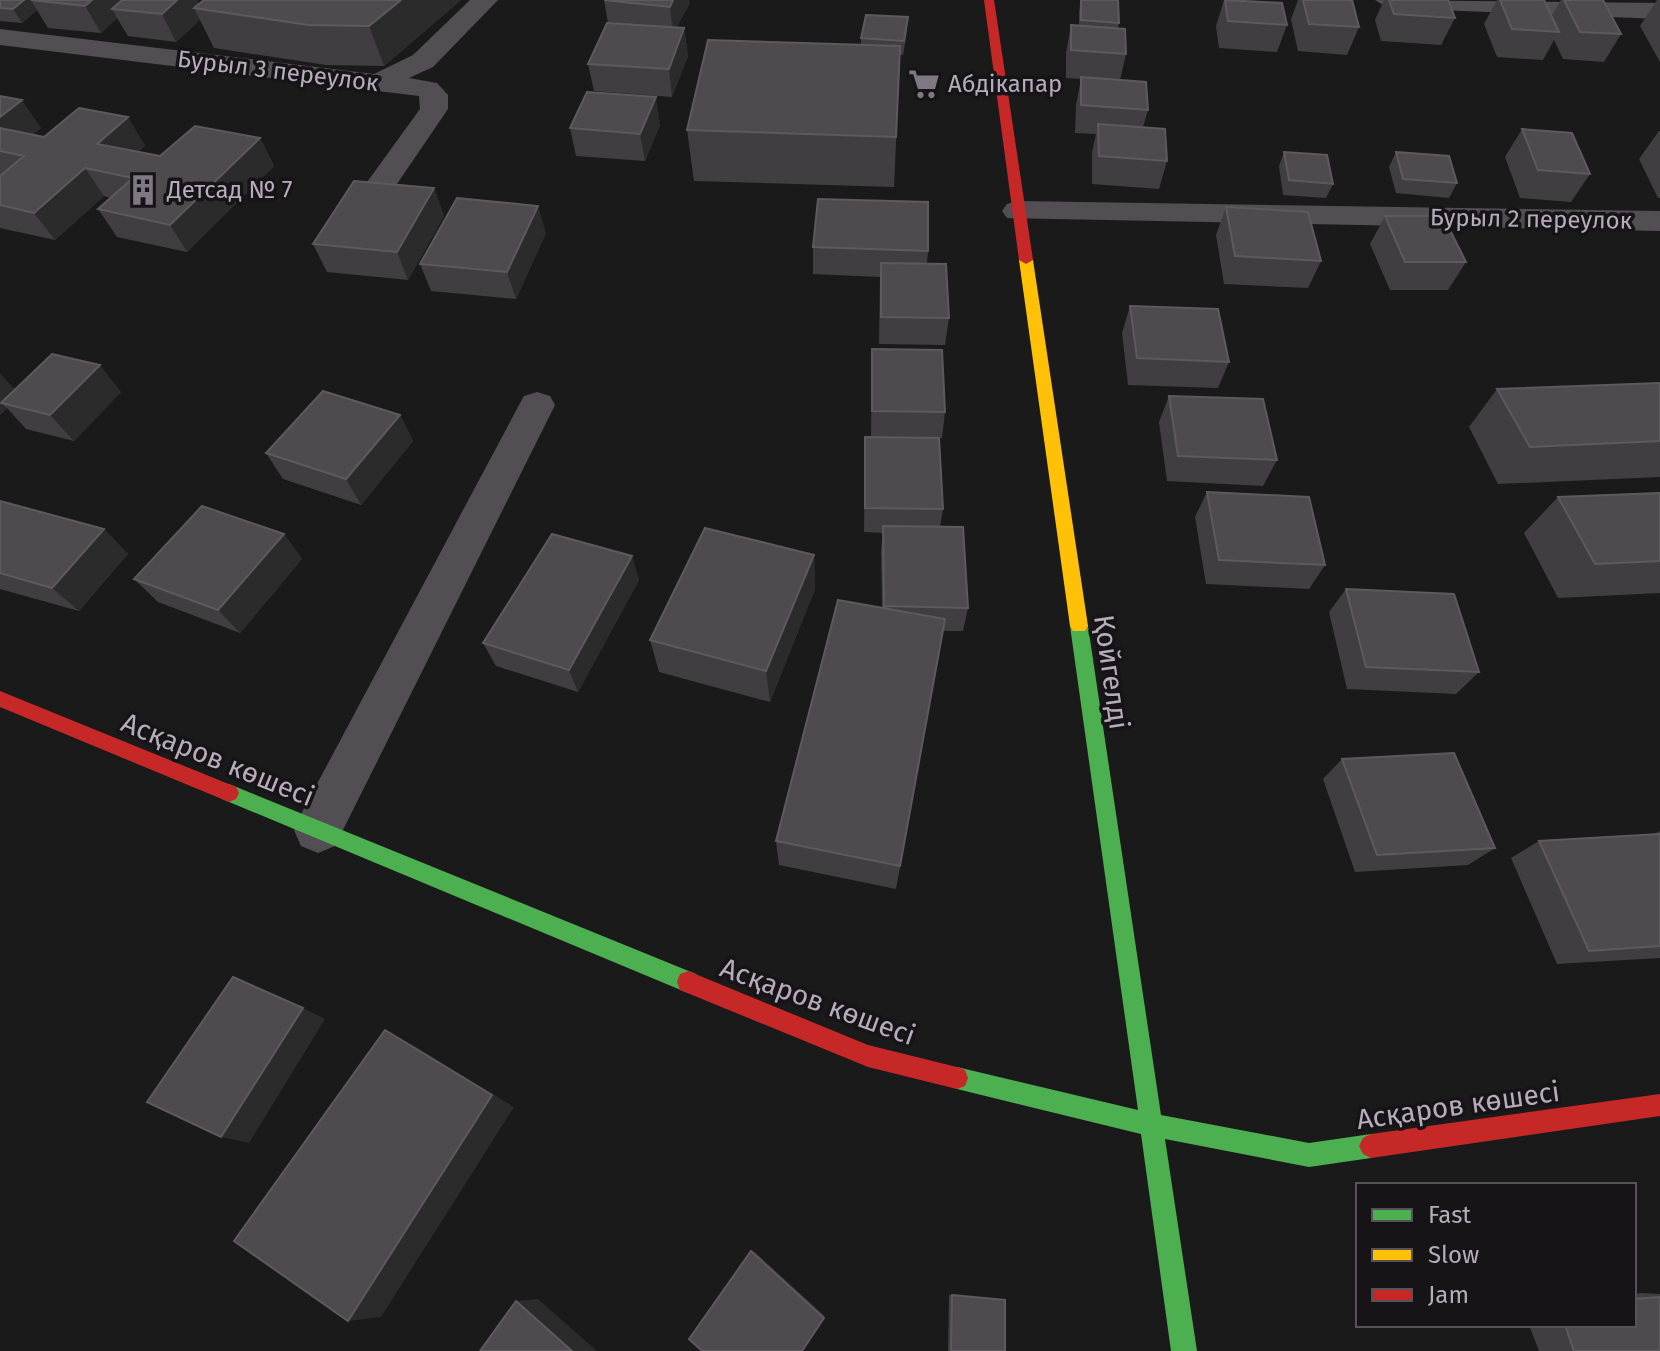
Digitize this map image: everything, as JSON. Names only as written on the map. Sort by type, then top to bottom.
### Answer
[{"type":"street","points":[[378,83],[423,61],[485,0]]},
{"type":"street","name":"Қойгелді","points":[[989,0],[1184,1351]]},
{"type":"street","points":[[1388,0],[1660,11]]},
{"type":"street","name":"Бурыл 3 переулок","points":[[0,37],[427,89],[434,95],[434,109],[373,196]]},
{"type":"street","name":"Бурыл 2 переулок","points":[[1018,211],[1660,221]]},
{"type":"street","points":[[318,830],[537,405]]},
{"type":"street","name":"Асқаров көшесі","points":[[0,699],[868,1056],[1149,1124],[1309,1155],[1660,1105]]},
{"type":"building","points":[[0,0],[24,0],[13,9],[0,8]]},
{"type":"building","points":[[31,0],[92,0],[85,6]]},
{"type":"building","points":[[122,0],[177,0],[162,14],[112,9]]},
{"type":"building","points":[[204,0],[401,0],[369,26],[309,25],[194,8]]},
{"type":"building","points":[[604,0],[673,0],[670,7]]},
{"type":"building","points":[[1081,0],[1118,0],[1119,23],[1081,20]]},
{"type":"building","points":[[1225,0],[1282,3],[1287,25],[1228,21]]},
{"type":"building","points":[[1303,0],[1352,0],[1359,27],[1309,24]]},
{"type":"building","points":[[1389,0],[1448,0],[1455,18],[1394,14]]},
{"type":"building","points":[[1500,0],[1544,0],[1559,32],[1512,29]]},
{"type":"building","points":[[1564,0],[1603,0],[1621,34],[1580,32]]},
{"type":"building","points":[[866,15],[908,17],[904,41],[861,38]]},
{"type":"building","points":[[607,23],[684,28],[669,69],[588,64]]},
{"type":"building","points":[[1071,25],[1125,29],[1126,54],[1071,50]]},
{"type":"building","points":[[708,40],[900,46],[896,137],[687,130]]},
{"type":"building","points":[[1081,77],[1146,82],[1148,110],[1081,105]]},
{"type":"building","points":[[587,92],[656,97],[640,134],[570,128]]},
{"type":"building","points":[[0,96],[22,100],[0,117]]},
{"type":"building","points":[[79,108],[128,117],[97,144],[160,156],[195,126],[260,138],[170,225],[98,209],[133,178],[85,168],[34,213],[0,205],[0,176],[24,156],[0,151],[0,128],[44,137]]},
{"type":"building","points":[[1098,124],[1165,129],[1167,161],[1099,156]]},
{"type":"building","points":[[1522,129],[1572,133],[1590,174],[1538,170]]},
{"type":"building","points":[[1284,152],[1327,155],[1333,184],[1289,180]]},
{"type":"building","points":[[1396,152],[1449,156],[1457,183],[1403,179]]},
{"type":"building","points":[[354,181],[434,188],[397,252],[313,244]]},
{"type":"building","points":[[457,198],[538,206],[507,272],[420,264]]},
{"type":"building","points":[[818,199],[928,202],[928,251],[813,247]]},
{"type":"building","points":[[1226,207],[1308,212],[1321,261],[1235,256]]},
{"type":"building","points":[[1385,216],[1443,216],[1466,262],[1405,262]]},
{"type":"building","points":[[881,263],[946,264],[949,318],[881,317]]},
{"type":"building","points":[[1130,306],[1218,309],[1229,362],[1137,358]]},
{"type":"building","points":[[872,349],[942,350],[945,412],[872,411]]},
{"type":"building","points":[[52,354],[100,365],[50,415],[1,403]]},
{"type":"building","points":[[1660,383],[1660,441],[1530,447],[1497,389]]},
{"type":"building","points":[[323,391],[400,415],[346,479],[266,453]]},
{"type":"building","points":[[1169,396],[1263,399],[1277,460],[1178,456]]},
{"type":"building","points":[[865,437],[939,438],[943,509],[865,508]]},
{"type":"building","points":[[1207,492],[1309,497],[1325,565],[1219,560]]},
{"type":"building","points":[[1660,493],[1660,561],[1595,564],[1558,497]]},
{"type":"building","points":[[0,501],[104,529],[52,588],[0,573]]},
{"type":"building","points":[[202,506],[284,534],[218,610],[134,579]]},
{"type":"building","points":[[883,526],[963,527],[968,608],[884,606]]},
{"type":"building","points":[[705,528],[814,555],[766,671],[650,640]]},
{"type":"building","points":[[552,534],[632,556],[569,670],[483,643]]},
{"type":"building","points":[[1346,589],[1454,594],[1479,672],[1366,667]]},
{"type":"building","points":[[838,600],[945,619],[900,866],[776,841]]},
{"type":"building","points":[[1454,753],[1495,848],[1377,855],[1342,759]]},
{"type":"building","points":[[1660,834],[1660,946],[1589,951],[1539,841]]},
{"type":"building","points":[[233,977],[303,1008],[221,1137],[147,1102]]},
{"type":"building","points":[[385,1030],[492,1095],[348,1321],[234,1241]]},
{"type":"building","points":[[751,1251],[824,1318],[802,1351],[702,1351],[689,1339]]},
{"type":"building","points":[[952,1295],[1005,1300],[1005,1351],[951,1351]]},
{"type":"building","points":[[1660,1297],[1660,1351],[1574,1351],[1566,1327],[1636,1327],[1636,1299]]},
{"type":"building","points":[[516,1301],[572,1351],[480,1351]]},
{"type":"traffic: fast","points":[[1079,626],[1184,1351]]},
{"type":"traffic: fast","points":[[229,793],[688,982]]},
{"type":"traffic: fast","points":[[957,1078],[1149,1124],[1309,1155],[1371,1146]]},
{"type":"traffic: slow","points":[[1026,260],[1079,626]]},
{"type":"traffic: jam","points":[[989,0],[1026,260]]},
{"type":"traffic: jam","points":[[0,699],[229,793]]},
{"type":"traffic: jam","points":[[688,982],[868,1056],[957,1078]]},
{"type":"traffic: jam","points":[[1371,1146],[1660,1105]]},
{"type":"place","name":"Абдiкапар","points":[[924,84]]},
{"type":"place","name":"Детсад № 7","points":[[143,190]]}]
